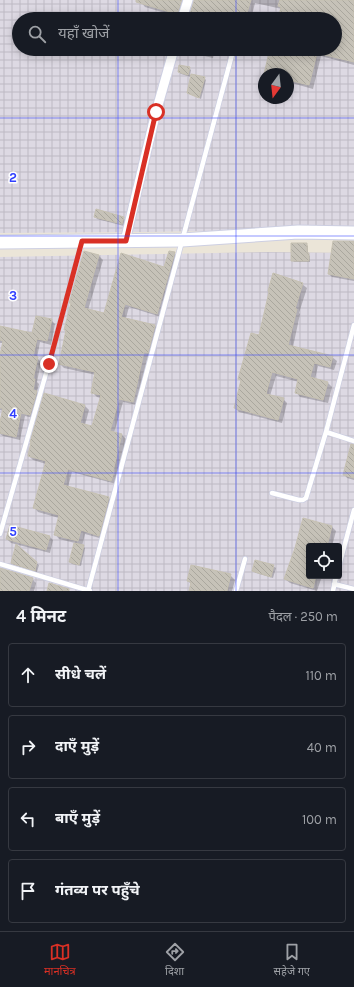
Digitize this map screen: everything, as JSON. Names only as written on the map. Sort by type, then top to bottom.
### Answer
[{"type":"street","points":[[184,12],[188,0]]},
{"type":"street","points":[[126,241],[156,112],[172,56]]},
{"type":"street","points":[[0,242],[182,240],[298,232],[354,233]]},
{"type":"lane","points":[[0,564],[89,591],[232,56]]},
{"type":"lane","points":[[0,534],[49,364],[82,241]]},
{"type":"lane","points":[[272,493],[299,500],[306,498],[326,432],[354,325]]},
{"type":"lane","points":[[326,432],[354,441]]},
{"type":"lane","points":[[342,555],[354,510]]},
{"type":"lane","points":[[236,591],[245,559]]},
{"type":"lane","points":[[332,591],[335,579]]},
{"type":"lane","points":[[334,584],[354,589]]},
{"type":"shaded area","points":[[0,0],[354,0],[354,228],[0,233]]},
{"type":"shaded area","points":[[267,252],[354,253],[354,591],[0,591],[0,257]]},
{"type":"building","points":[[136,0],[182,0],[178,12],[170,12],[136,2]]},
{"type":"building","points":[[194,0],[251,0],[247,12],[190,12]]},
{"type":"building","points":[[280,0],[354,0],[354,62],[329,56],[342,56],[342,12],[280,12],[281,7],[278,6]]},
{"type":"building","points":[[268,56],[316,56],[309,85],[294,81],[294,68],[265,68]]},
{"type":"building","points":[[179,65],[190,67],[188,75],[178,72]]},
{"type":"building","points":[[191,74],[205,77],[199,98],[187,93]]},
{"type":"building","points":[[96,209],[124,217],[122,224],[94,217]]},
{"type":"building","points":[[333,241],[354,241],[354,279],[328,274]]},
{"type":"building","points":[[291,243],[307,243],[309,261],[291,261]]},
{"type":"building","points":[[84,251],[99,255],[84,308],[104,313],[121,253],[164,267],[169,251],[175,252],[157,314],[125,304],[121,317],[155,325],[148,353],[144,352],[133,402],[119,399],[110,431],[122,434],[111,481],[68,469],[63,485],[109,497],[99,536],[81,530],[78,541],[54,535],[59,515],[33,508],[46,461],[28,456],[30,442],[44,393],[85,405],[80,423],[92,426],[101,395],[91,393],[95,372],[59,364],[66,330],[64,330],[71,303],[69,303]]},
{"type":"building","points":[[273,273],[303,283],[295,309],[297,309],[288,345],[333,356],[330,367],[314,363],[310,377],[328,382],[323,400],[295,393],[298,379],[272,372],[266,394],[284,398],[278,420],[234,408],[241,380],[238,379],[251,333],[259,335]]},
{"type":"building","points":[[36,316],[52,319],[47,341],[37,339],[33,356],[38,357],[33,379],[35,379],[33,390],[37,391],[30,415],[21,413],[16,437],[0,433],[0,422],[3,408],[0,408],[0,355],[3,341],[0,340],[0,326],[32,333]]},
{"type":"building","points":[[351,444],[354,445],[354,478],[343,475]]},
{"type":"building","points":[[303,518],[332,526],[328,543],[306,543],[306,579],[315,579],[313,588],[284,579],[295,548]]},
{"type":"building","points":[[10,525],[50,536],[46,550],[6,539]]},
{"type":"building","points":[[74,543],[84,545],[79,565],[69,562]]},
{"type":"building","points":[[16,544],[37,562],[35,571],[11,563]]},
{"type":"building","points":[[255,560],[274,565],[271,577],[252,571]]},
{"type":"building","points":[[191,565],[231,574],[227,591],[189,591],[191,582],[187,581]]},
{"type":"building","points":[[0,568],[33,578],[29,591],[0,591]]},
{"type":"building","points":[[49,583],[69,589],[69,591],[47,591]]},
{"type":"route","points":[[49,364],[82,241],[126,241],[156,112]]}]
